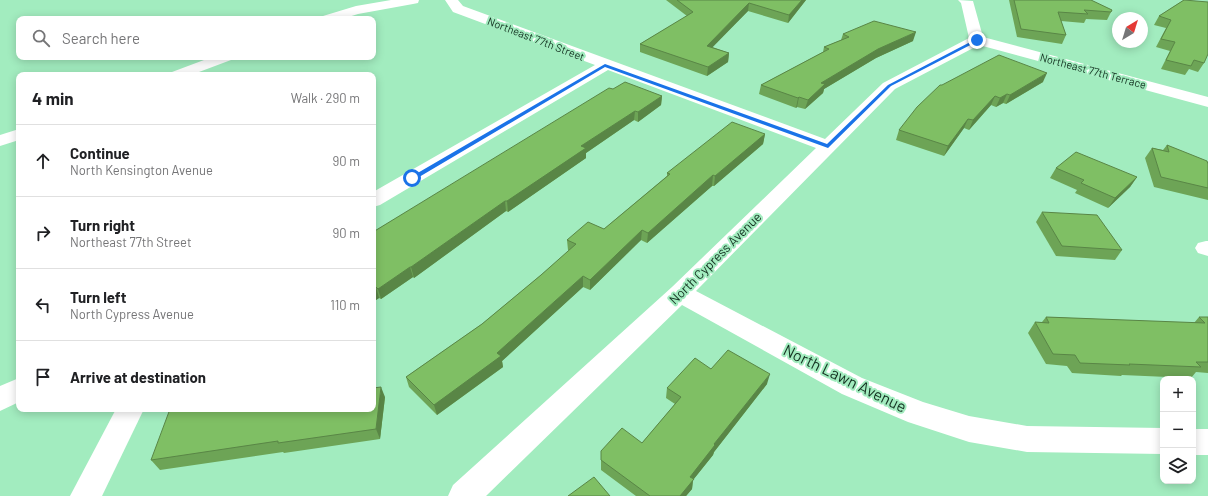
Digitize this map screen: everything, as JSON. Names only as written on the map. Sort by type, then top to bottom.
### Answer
[{"type":"street","points":[[337,16],[356,10],[412,0]]},
{"type":"street","name":"Northeast 77th Street","points":[[451,0],[458,9],[605,65],[828,146]]},
{"type":"street","points":[[964,0],[967,2],[977,40]]},
{"type":"street","name":"Northeast 77th Terrace","points":[[977,40],[1208,102]]},
{"type":"street","name":"North Cypress Avenue","points":[[464,496],[680,293],[889,86],[977,40]]},
{"type":"street","points":[[186,72],[218,60]]},
{"type":"street","points":[[376,199],[605,65]]},
{"type":"street","points":[[0,141],[16,135]]},
{"type":"street","name":"North Lawn Avenue","points":[[680,293],[852,386],[918,413],[969,429],[1027,439],[1160,441]]},
{"type":"street","points":[[0,399],[16,391]]},
{"type":"street","points":[[86,496],[128,412]]},
{"type":"street","points":[[1196,442],[1208,442]]},
{"type":"building","points":[[677,0],[802,0],[789,15],[749,3],[707,46],[729,53],[708,67],[640,44],[693,12]]},
{"type":"building","points":[[1014,0],[1091,0],[1112,10],[1111,12],[1084,10],[1088,14],[1058,12],[1066,35],[1021,29]]},
{"type":"building","points":[[1184,0],[1208,2],[1208,54],[1204,63],[1194,60],[1191,66],[1166,60],[1175,42],[1161,39],[1171,20],[1159,16]]},
{"type":"building","points":[[874,21],[916,32],[878,49],[821,83],[825,84],[808,100],[761,85],[829,49],[824,47],[849,37],[843,34]]},
{"type":"building","points":[[999,55],[1047,73],[1010,95],[1007,94],[1000,98],[995,96],[973,120],[968,119],[948,146],[899,130],[917,107],[940,85]]},
{"type":"building","points":[[625,82],[662,96],[638,112],[635,111],[581,146],[586,148],[505,201],[378,289],[376,287],[376,230],[609,88],[613,89]]},
{"type":"building","points":[[732,122],[765,134],[715,176],[713,175],[648,233],[642,230],[590,280],[583,276],[497,353],[501,356],[434,405],[406,377],[482,324],[541,275],[576,244],[567,240],[588,222],[604,229],[670,174],[667,173]]},
{"type":"building","points":[[1167,145],[1207,161],[1208,188],[1161,177],[1152,148],[1169,152]]},
{"type":"building","points":[[1076,152],[1137,177],[1115,198],[1081,183],[1084,180],[1056,168]]},
{"type":"building","points":[[1042,212],[1097,215],[1122,250],[1062,246]]},
{"type":"building","points":[[1046,317],[1205,323],[1199,317],[1208,317],[1208,362],[1196,362],[1201,367],[1080,363],[1075,355],[1053,354],[1035,322],[1049,323]]},
{"type":"building","points":[[728,350],[770,374],[714,444],[715,445],[690,477],[694,479],[680,496],[650,496],[601,460],[601,451],[622,428],[642,443],[681,397],[667,388],[695,358],[711,369]]},
{"type":"building","points":[[381,387],[376,429],[278,443],[278,441],[151,460],[169,412],[376,412],[376,388]]},
{"type":"building","points":[[594,477],[610,496],[568,496]]},
{"type":"route","points":[[412,178],[605,65],[828,146],[889,86],[977,40]]}]
